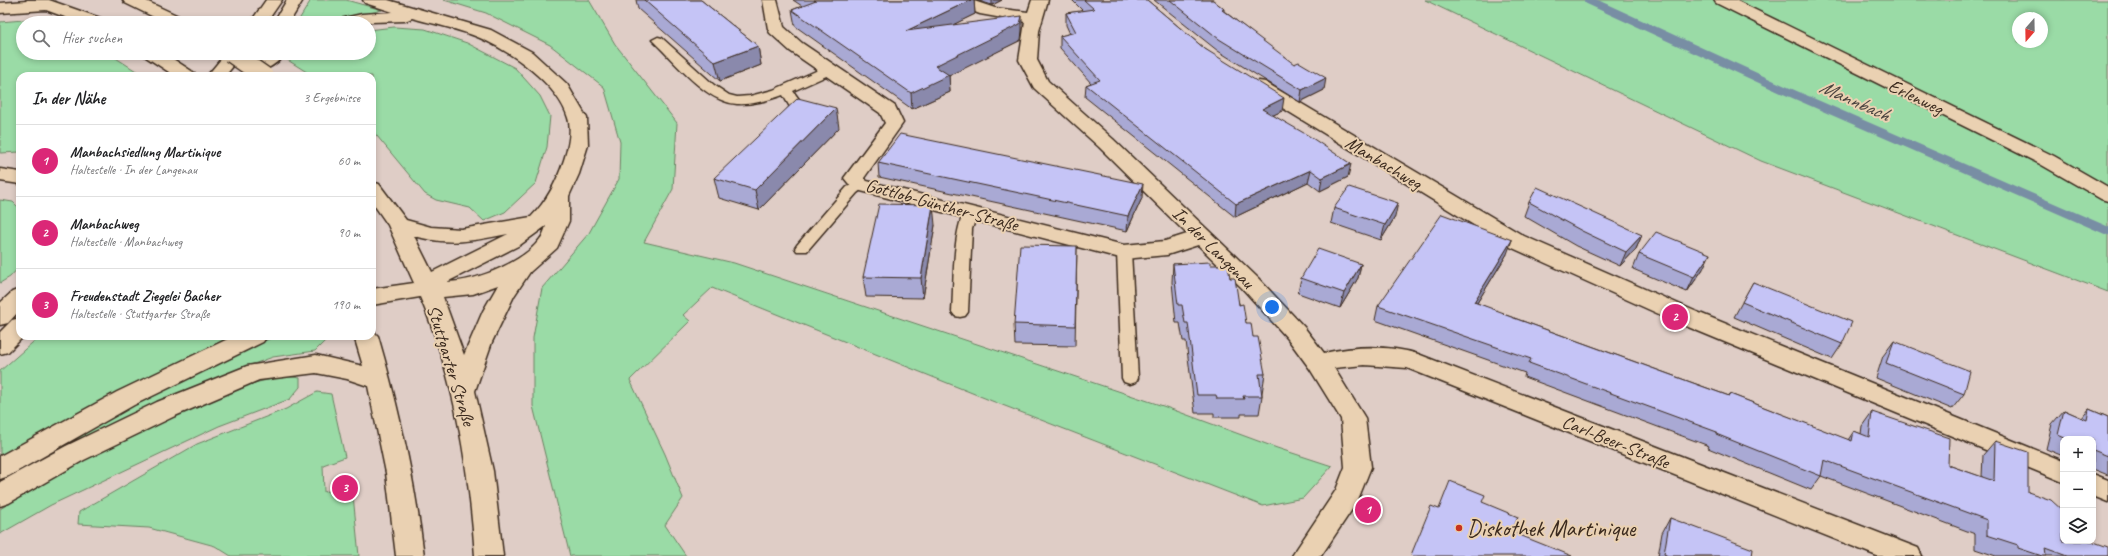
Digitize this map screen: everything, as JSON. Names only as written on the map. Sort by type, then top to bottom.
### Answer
[{"type":"street","points":[[131,0],[166,16]]},
{"type":"street","points":[[263,16],[274,0]]},
{"type":"street","points":[[285,16],[295,0]]},
{"type":"street","points":[[371,0],[486,34],[526,56],[561,88],[578,118],[578,145],[569,174],[559,196],[539,221],[513,240],[442,275],[427,288]]},
{"type":"street","points":[[957,0],[972,7],[1007,16],[1038,9]]},
{"type":"street","name":"Erlenweg","points":[[1722,0],[2047,160],[2108,195]]},
{"type":"street","name":"Gottlob-Günther-Straße","points":[[770,1],[776,29],[796,47],[888,110],[894,123],[854,178],[860,185],[1124,252],[1167,248],[1203,236]]},
{"type":"street","points":[[0,8],[42,3],[78,16]]},
{"type":"street","name":"In der Langenau","points":[[1038,9],[1031,31],[1028,60],[1040,84],[1106,143],[1203,236],[1296,333],[1318,363],[1353,418],[1358,467],[1348,494],[1306,556]]},
{"type":"street","points":[[376,18],[391,15],[428,16]]},
{"type":"street","points":[[163,60],[181,72]]},
{"type":"street","points":[[219,72],[229,60]]},
{"type":"street","points":[[238,60],[251,72]]},
{"type":"street","points":[[254,72],[258,60]]},
{"type":"street","points":[[255,72],[269,60]]},
{"type":"street","name":"Manbachweg","points":[[1244,76],[1516,241],[1689,318],[2060,471]]},
{"type":"street","points":[[0,170],[16,168]]},
{"type":"street","points":[[0,175],[16,177]]},
{"type":"street","name":"Stuttgarter Straße","points":[[376,194],[398,225],[427,288],[445,332],[463,391],[478,458],[489,556]]},
{"type":"street","points":[[463,391],[495,307],[506,288],[522,268],[549,243],[559,221],[559,196]]},
{"type":"street","points":[[398,225],[431,234],[461,236],[539,221]]},
{"type":"street","points":[[376,296],[427,288],[449,290],[473,287],[522,268]]},
{"type":"street","points":[[0,317],[16,301]]},
{"type":"street","points":[[0,346],[16,330]]},
{"type":"street","points":[[0,469],[50,438],[183,368],[246,340]]},
{"type":"street","points":[[367,340],[379,381],[406,512],[410,556]]},
{"type":"street","name":"Carl-Beer-Straße","points":[[1318,363],[1339,357],[1370,355],[1410,360],[1908,556]]},
{"type":"street","points":[[0,495],[75,453],[166,409],[255,372],[316,364],[350,371],[379,381]]},
{"type":"street","points":[[2096,486],[2108,491]]},
{"type":"lane","points":[[658,40],[716,93],[724,97],[745,101],[758,99],[829,70]]},
{"type":"lane","points":[[776,129],[796,107],[795,102],[784,88]]},
{"type":"lane","points":[[802,248],[852,190],[860,185]]},
{"type":"lane","points":[[960,312],[965,229],[971,212]]},
{"type":"lane","points":[[1124,252],[1130,378]]},
{"type":"green space","points":[[311,0],[346,0],[382,10],[355,16],[301,16]]},
{"type":"green space","points":[[444,0],[589,0],[615,44],[677,123],[673,189],[644,242],[734,263],[1163,406],[1277,448],[1332,466],[1303,498],[1263,506],[992,401],[712,288],[683,315],[690,321],[630,380],[665,454],[683,498],[665,525],[686,556],[570,556],[533,406],[533,338],[542,288],[589,233],[619,179],[620,142],[604,87],[550,45],[486,13]]},
{"type":"green space","points":[[1425,0],[2108,0],[2108,292],[1761,161]]},
{"type":"green space","points":[[16,21],[16,60],[119,60],[138,72],[16,72],[16,152],[0,153],[0,22]]},
{"type":"green space","points":[[394,27],[425,29],[467,43],[515,68],[540,96],[550,116],[547,147],[536,183],[505,212],[484,221],[470,208],[436,200],[425,194],[376,135],[376,72],[307,72],[288,60],[376,60],[376,29]]},
{"type":"green space","points":[[0,200],[13,202],[16,205],[16,270],[10,277],[0,283]]},
{"type":"green space","points":[[35,340],[226,340],[86,409],[0,459],[0,371]]},
{"type":"green space","points":[[267,340],[326,340],[315,351],[273,357],[234,371],[165,401],[0,486],[0,477],[62,439],[241,350]]},
{"type":"green space","points":[[284,376],[300,378],[300,387],[290,399],[219,426],[51,505],[0,534],[0,509],[65,468],[229,389]]},
{"type":"green space","points":[[317,392],[331,394],[345,457],[323,465],[324,492],[352,485],[359,556],[231,556],[215,546],[149,528],[78,524],[79,512],[197,444],[286,409]]},
{"type":"building","points":[[644,0],[701,0],[758,46],[715,62]]},
{"type":"building","points":[[814,0],[971,0],[906,31],[1022,16],[1020,24],[935,66],[949,75],[911,93],[792,10],[816,1]]},
{"type":"building","points":[[1084,0],[1147,0],[1205,49],[1284,98],[1262,109],[1309,136],[1351,164],[1322,178],[1311,170],[1236,204],[1086,85],[1100,80],[1060,36],[1076,32],[1066,13],[1094,9]]},
{"type":"building","points":[[1170,0],[1213,0],[1224,9],[1222,10],[1294,64],[1299,62],[1326,78],[1302,90],[1219,39]]},
{"type":"building","points":[[798,98],[836,108],[755,190],[714,178]]},
{"type":"building","points":[[900,134],[1143,184],[1128,216],[878,163]]},
{"type":"building","points":[[1349,187],[1398,203],[1385,225],[1334,208]]},
{"type":"building","points":[[1537,187],[1642,235],[1626,252],[1582,231],[1529,202]]},
{"type":"building","points":[[879,204],[933,205],[921,278],[863,277]]},
{"type":"building","points":[[1442,214],[1512,240],[1474,302],[1504,313],[1503,314],[1729,396],[1730,394],[1852,441],[1854,431],[1869,437],[1872,412],[1949,438],[1948,465],[1994,481],[1995,441],[2028,452],[2028,492],[2051,500],[2060,508],[2060,544],[2096,544],[2096,543],[2108,547],[2108,556],[2067,556],[2045,548],[2046,556],[2042,556],[2018,548],[2018,545],[1987,535],[1987,520],[1824,460],[1821,476],[1716,434],[1717,432],[1529,363],[1531,359],[1378,306]]},
{"type":"building","points":[[1656,232],[1710,254],[1694,277],[1639,254]]},
{"type":"building","points":[[1020,245],[1077,246],[1075,326],[1014,324]]},
{"type":"building","points":[[1318,249],[1361,264],[1344,293],[1301,278]]},
{"type":"building","points":[[1210,262],[1210,265],[1228,265],[1230,278],[1235,278],[1239,305],[1243,304],[1246,323],[1251,323],[1253,337],[1258,337],[1265,374],[1259,374],[1262,396],[1243,396],[1244,399],[1217,399],[1216,395],[1197,395],[1188,323],[1185,323],[1182,305],[1178,305],[1173,264]]},
{"type":"building","points":[[1753,282],[1852,322],[1842,344],[1742,302]]},
{"type":"building","points":[[1894,341],[1970,371],[1964,394],[1886,363]]},
{"type":"building","points":[[2089,409],[2108,417],[2108,456],[2096,451],[2096,436],[2058,435],[2064,410],[2087,420]]},
{"type":"building","points":[[1450,481],[1485,495],[1482,502],[1518,517],[1512,532],[1572,556],[1411,555],[1431,506],[1439,509]]},
{"type":"building","points":[[1670,518],[1753,549],[1752,556],[1668,556],[1664,554]]},
{"type":"waterway","name":"Mannbach","points":[[1588,0],[1782,89],[2108,231]]},
{"type":"place","name":"Manbachweg","points":[[1675,317]]},
{"type":"place","name":"Freudenstadt Ziegelei Bacher","points":[[345,488]]},
{"type":"place","name":"Manbachsiedlung Martinique","points":[[1368,510]]},
{"type":"place","name":"Diskothek Martinique","points":[[1459,528]]}]
